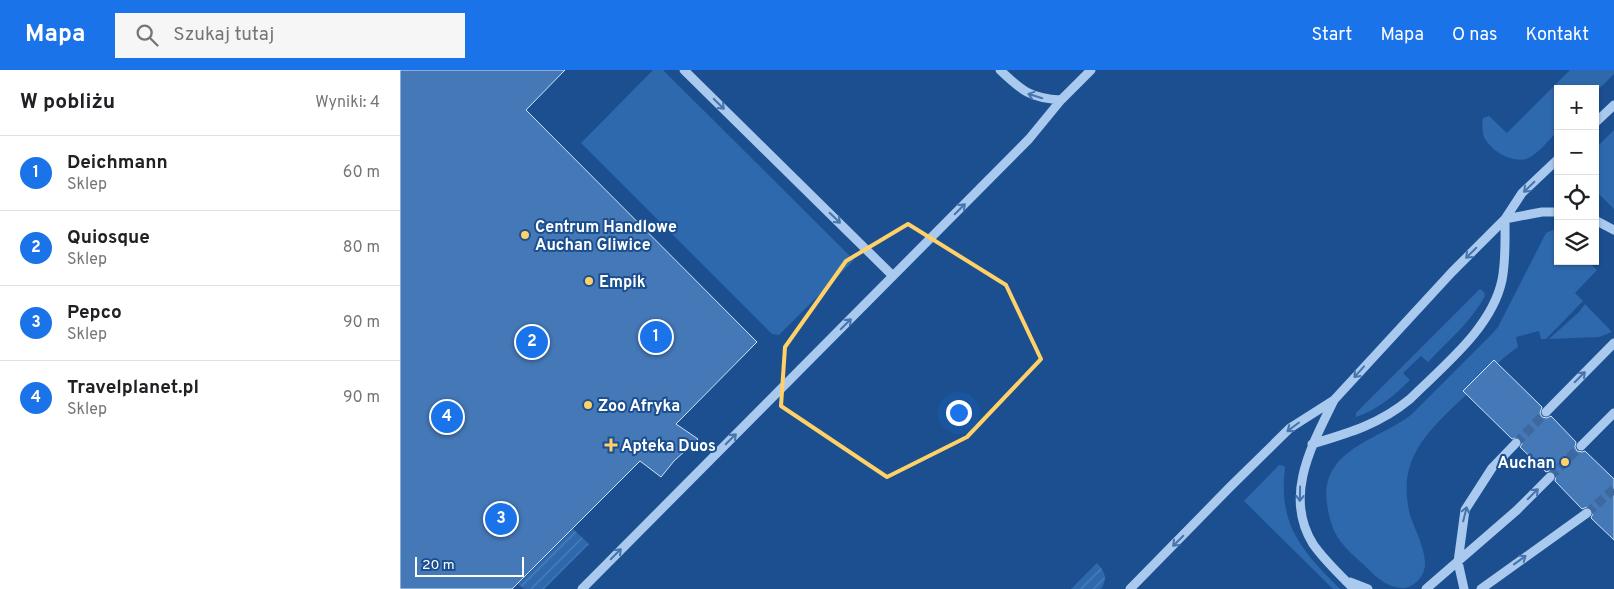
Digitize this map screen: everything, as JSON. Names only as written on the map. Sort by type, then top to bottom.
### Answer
[{"type":"lane","points":[[684,70],[893,276]]},
{"type":"lane","points":[[1000,70],[1027,94],[1044,99],[1061,100]]},
{"type":"lane","points":[[582,589],[1029,139],[1061,100],[1091,70]]},
{"type":"lane","points":[[1599,119],[1614,105]]},
{"type":"lane","points":[[1130,589],[1290,428],[1334,400],[1452,272],[1505,219],[1522,193],[1554,163]]},
{"type":"lane","points":[[1505,219],[1542,212],[1554,212]]},
{"type":"lane","points":[[1312,444],[1362,428],[1382,419],[1410,399],[1474,334],[1492,309],[1502,281],[1505,265],[1505,219]]},
{"type":"lane","points":[[1599,222],[1614,230]]},
{"type":"lane","points":[[1546,412],[1614,343]]},
{"type":"lane","points":[[1334,400],[1312,444],[1300,482],[1300,499],[1302,516],[1313,544],[1354,589]]},
{"type":"lane","points":[[1581,446],[1614,413]]},
{"type":"lane","points":[[1464,589],[1458,562],[1465,510],[1492,468],[1516,443]]},
{"type":"lane","points":[[1426,589],[1517,510],[1550,477]]},
{"type":"lane","points":[[1481,589],[1587,513]]},
{"type":"lane","points":[[1345,580],[1368,589]]},
{"type":"highlighted area","points":[[908,224],[1006,285],[1041,359],[967,437],[887,477],[781,406],[785,347],[846,261]]},
{"type":"shaded area","points":[[653,70],[663,70],[854,260],[779,335],[772,334],[581,143]]},
{"type":"shaded area","points":[[1570,70],[1614,70],[1614,74],[1599,89],[1599,85],[1555,85]]},
{"type":"shaded area","points":[[1554,86],[1554,135],[1539,150],[1530,157],[1520,160],[1496,151],[1483,135],[1483,118],[1489,116],[1507,133]]},
{"type":"shaded area","points":[[1614,130],[1614,209],[1599,194],[1599,145]]},
{"type":"shaded area","points":[[1554,229],[1554,265],[1592,265],[1597,270],[1575,293],[1583,301],[1546,339],[1541,339],[1539,331],[1516,337],[1518,347],[1499,362],[1445,415],[1422,442],[1409,469],[1407,493],[1409,511],[1423,551],[1425,566],[1420,578],[1409,587],[1399,588],[1387,584],[1351,553],[1335,533],[1327,504],[1327,485],[1332,470],[1342,458],[1355,448],[1412,414],[1492,334],[1498,327],[1546,233]]},
{"type":"shaded area","points":[[1480,289],[1484,292],[1485,296],[1466,323],[1451,339],[1428,362],[1421,356],[1403,373],[1410,380],[1392,396],[1378,406],[1356,417],[1356,413]]},
{"type":"shaded area","points":[[1585,304],[1612,332],[1599,337],[1549,339],[1579,312]]},
{"type":"shaded area","points":[[1279,465],[1285,468],[1285,506],[1296,536],[1314,562],[1340,589],[1333,589],[1244,501]]},
{"type":"shaded area","points":[[573,529],[589,544],[544,589],[524,589],[518,584]]},
{"type":"shaded area","points":[[1097,563],[1105,575],[1101,589],[1071,589]]},
{"type":"building","name":"Centrum Handlowe Auchan Gliwice","points":[[400,70],[565,70],[526,110],[757,342],[676,424],[698,439],[674,461],[661,477],[640,461],[512,589],[400,589]]},
{"type":"building","name":"Auchan","points":[[1494,360],[1542,407],[1540,413],[1542,417],[1547,418],[1551,416],[1576,442],[1575,447],[1577,451],[1585,451],[1614,479],[1614,540],[1591,518],[1592,509],[1587,507],[1582,509],[1555,481],[1556,476],[1554,472],[1546,472],[1520,447],[1522,444],[1521,439],[1517,437],[1512,439],[1463,391]]},
{"type":"tunnel","points":[[1516,443],[1546,412]]},
{"type":"tunnel","points":[[1550,477],[1581,446]]},
{"type":"tunnel","points":[[1587,513],[1614,489]]},
{"type":"place","name":"Centrum Handlowe Auchan Gliwice","points":[[525,235]]},
{"type":"place","name":"Empik","points":[[589,281]]},
{"type":"place","name":"Deichmann","points":[[656,337]]},
{"type":"place","name":"Quiosque","points":[[532,342]]},
{"type":"place","name":"Zoo Afryka","points":[[588,405]]},
{"type":"place","name":"Travelplanet.pl","points":[[447,417]]},
{"type":"place","name":"Apteka Duos","points":[[611,445]]},
{"type":"place","name":"Auchan","points":[[1565,462]]},
{"type":"place","name":"Pepco","points":[[501,519]]}]
